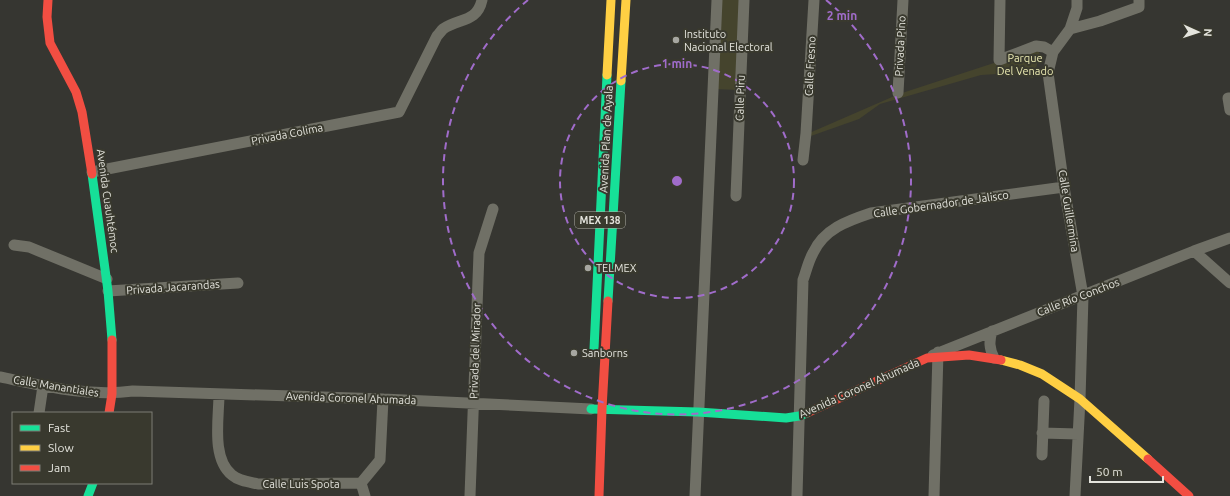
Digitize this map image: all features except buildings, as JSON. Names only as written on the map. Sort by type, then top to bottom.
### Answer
[{"type":"main road","name":"Avenida Cuauhtémoc","points":[[48,0],[47,17],[50,43],[76,92],[82,112],[92,172],[107,279],[112,343],[112,394],[109,412]]},
{"type":"main road","name":"Avenida Plan de Ayala","points":[[593,361],[611,0]]},
{"type":"main road","name":"Avenida Plan de Ayala","points":[[599,496],[602,409],[626,0]]},
{"type":"main road","name":"Avenida Coronel Ahumada","points":[[591,409],[698,412],[786,418],[800,416],[934,356],[969,355],[994,358],[1020,365],[1042,374],[1080,399],[1189,496]]},
{"type":"main road","points":[[88,496],[93,484]]},
{"type":"street","name":"Privada Colima","points":[[92,172],[399,112],[437,36],[444,29],[475,14],[481,6],[482,0]]},
{"type":"street","points":[[695,496],[717,0]]},
{"type":"street","name":"Calle Piru","points":[[736,196],[744,0]]},
{"type":"street","name":"Calle Fresno","points":[[803,160],[814,0]]},
{"type":"street","name":"Privada Pino","points":[[898,93],[903,0]]},
{"type":"street","points":[[1000,0],[999,60],[1036,46],[1044,47],[1053,52]]},
{"type":"street","name":"Calle Guillermina","points":[[1075,496],[1083,296],[1064,187],[1048,73],[1053,52],[1070,28],[1077,8],[1077,0]]},
{"type":"street","points":[[1070,28],[1100,21],[1139,3]]},
{"type":"street","points":[[1229,98],[1230,110]]},
{"type":"street","name":"Calle Gobernador de Jalisco","points":[[796,496],[800,416],[803,280],[813,253],[826,235],[845,222],[871,213],[1064,187]]},
{"type":"street","name":"Privada del Mirador","points":[[470,496],[478,253],[493,209]]},
{"type":"street","name":"Calle Río Conchos","points":[[934,356],[992,331],[1230,238]]},
{"type":"street","points":[[14,245],[29,247],[107,279]]},
{"type":"street","points":[[1194,251],[1230,283]]},
{"type":"street","name":"Privada Jacarandas","points":[[108,291],[238,283]]},
{"type":"street","points":[[992,331],[989,340],[990,350],[994,358]]},
{"type":"street","points":[[934,356],[934,496]]},
{"type":"street","name":"Calle Manantiales","points":[[0,377],[43,386],[112,394]]},
{"type":"street","points":[[39,412],[43,386]]},
{"type":"street","name":"Avenida Coronel Ahumada","points":[[112,394],[133,391],[383,399],[591,409]]},
{"type":"street","name":"Calle Luis Spota","points":[[219,394],[218,449],[223,463],[232,475],[243,481],[258,484],[361,483]]},
{"type":"street","points":[[364,496],[361,483],[380,460],[383,399]]},
{"type":"street","points":[[1042,455],[1044,401]]},
{"type":"street","points":[[1042,433],[1078,434]]},
{"type":"green space","points":[[717,0],[744,0],[740,90],[713,89]]},
{"type":"green space","name":"Parque Del Venado","points":[[1036,47],[1040,54],[1033,78],[1012,73],[981,75],[880,104],[859,119],[808,137],[807,134],[899,94],[1000,61]]},
{"type":"traffic: fast","points":[[594,349],[607,75]]},
{"type":"traffic: fast","points":[[608,301],[621,81]]},
{"type":"traffic: fast","points":[[92,174],[108,291],[112,340]]},
{"type":"traffic: fast","points":[[591,409],[698,412],[786,418],[807,413]]},
{"type":"traffic: fast","points":[[88,496],[93,484]]},
{"type":"traffic: slow","points":[[607,75],[611,0]]},
{"type":"traffic: slow","points":[[621,81],[626,0]]},
{"type":"traffic: slow","points":[[1001,360],[1020,365],[1042,374],[1080,399],[1148,459]]},
{"type":"traffic: jam","points":[[48,0],[47,17],[50,43],[76,92],[82,112],[92,174]]},
{"type":"traffic: jam","points":[[599,496],[608,301]]},
{"type":"traffic: jam","points":[[109,412],[112,394],[112,340]]},
{"type":"traffic: jam","points":[[807,413],[927,358],[969,355],[1001,360]]},
{"type":"traffic: jam","points":[[1148,459],[1189,496]]},
{"type":"place","name":"Instituto Nacional Electoral","points":[[676,40]]},
{"type":"place","name":"TELMEX","points":[[588,268]]},
{"type":"place","name":"Sanborns","points":[[574,353]]}]
